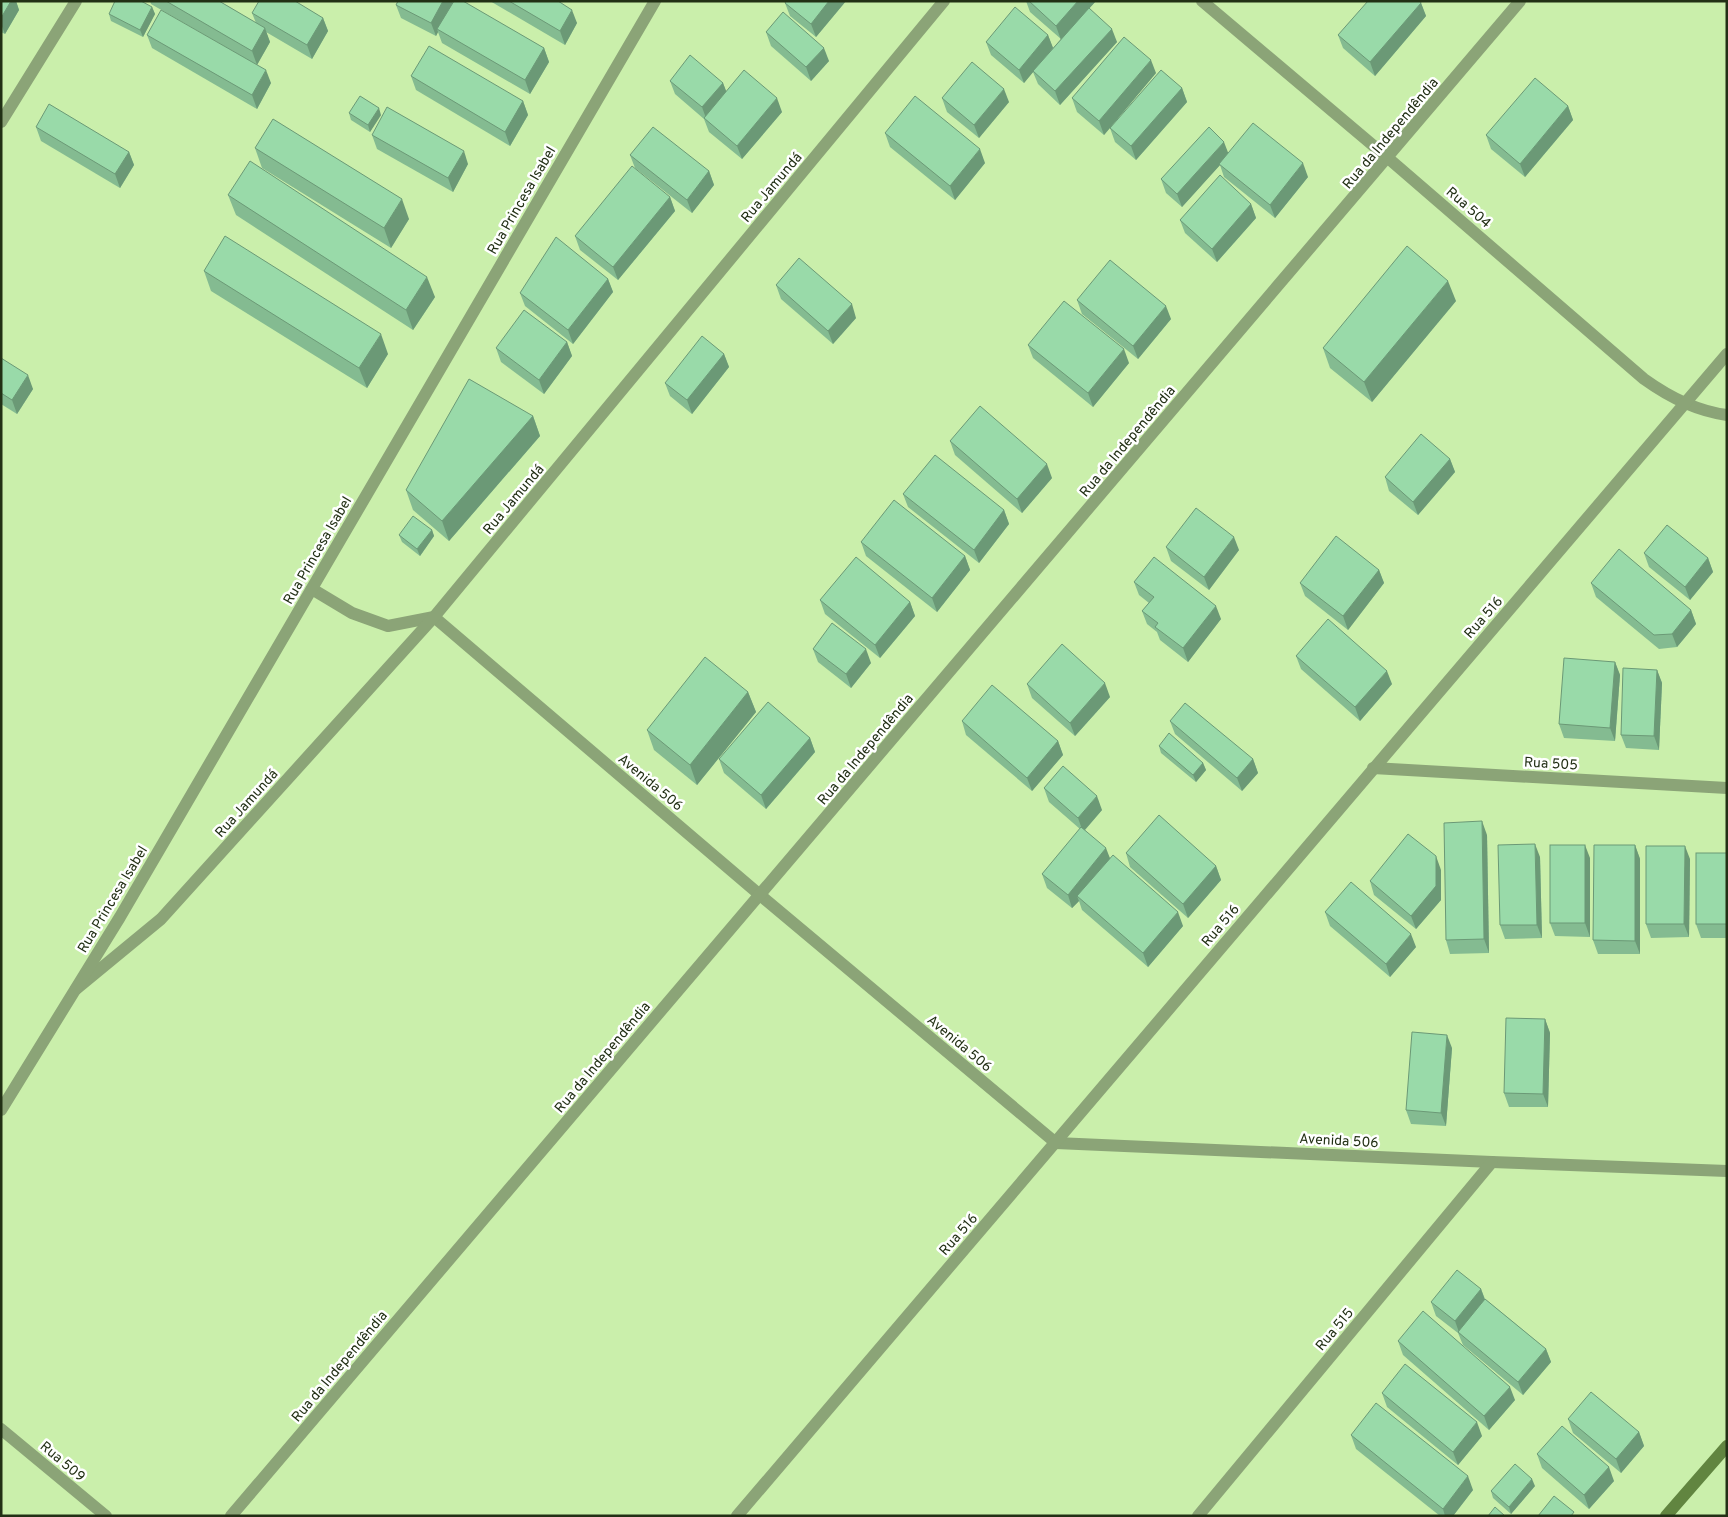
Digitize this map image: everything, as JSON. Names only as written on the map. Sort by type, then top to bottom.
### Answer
[{"type":"street","points":[[1,122],[76,1]]},
{"type":"street","name":"Rua Princesa Isabel","points":[[1,1110],[120,917],[655,1]]},
{"type":"street","name":"Rua Jamundá","points":[[76,989],[161,919],[434,617],[944,1]]},
{"type":"street","name":"Rua 504","points":[[1202,1],[1388,158],[1644,379],[1685,404],[1715,414],[1727,415]]},
{"type":"street","name":"Rua da Independêndia","points":[[230,1516],[1520,1]]},
{"type":"street","name":"Rua 516","points":[[737,1516],[1727,354]]},
{"type":"street","points":[[312,589],[352,613],[388,626],[434,617]]},
{"type":"street","name":"Avenida 506","points":[[434,617],[760,895],[1056,1143],[1727,1171]]},
{"type":"street","name":"Rua 505","points":[[1373,768],[1727,788]]},
{"type":"street","name":"Rua 515","points":[[1198,1516],[1492,1162]]},
{"type":"street","name":"Rua 509","points":[[1,1429],[106,1516]]},
{"type":"street","points":[[1666,1516],[1727,1446]]},
{"type":"building","points":[[1,1],[11,1],[1,18]]},
{"type":"building","points":[[115,1],[141,1],[152,7],[140,30],[109,14]]},
{"type":"building","points":[[166,1],[219,1],[265,28],[252,51]]},
{"type":"building","points":[[259,1],[295,1],[323,18],[307,45],[252,13]]},
{"type":"building","points":[[398,1],[443,1],[431,23],[396,5]]},
{"type":"building","points":[[454,1],[463,1],[544,48],[525,80],[437,29]]},
{"type":"building","points":[[509,1],[558,1],[572,10],[560,31]]},
{"type":"building","points":[[786,1],[829,1],[811,24],[785,3]]},
{"type":"building","points":[[1029,1],[1078,1],[1056,26]]},
{"type":"building","points":[[1368,1],[1420,1],[1421,3],[1370,62],[1338,35]]},
{"type":"building","points":[[1015,7],[1048,35],[1019,70],[986,42]]},
{"type":"building","points":[[1089,8],[1112,29],[1055,91],[1033,71]]},
{"type":"building","points":[[161,10],[266,70],[252,95],[147,35]]},
{"type":"building","points":[[783,12],[824,48],[806,67],[766,32]]},
{"type":"building","points":[[1124,37],[1151,60],[1099,121],[1072,98]]},
{"type":"building","points":[[429,46],[523,101],[505,132],[411,76]]},
{"type":"building","points":[[690,55],[723,83],[702,107],[670,81]]},
{"type":"building","points":[[972,62],[1004,89],[974,125],[942,98]]},
{"type":"building","points":[[744,70],[777,98],[737,146],[704,118]]},
{"type":"building","points":[[1161,70],[1182,88],[1131,146],[1110,128]]},
{"type":"building","points":[[1535,78],[1568,106],[1520,164],[1486,135]]},
{"type":"building","points":[[360,96],[379,108],[368,125],[349,113]]},
{"type":"building","points":[[915,96],[980,149],[950,186],[885,133]]},
{"type":"building","points":[[49,104],[129,152],[115,174],[36,127]]},
{"type":"building","points":[[387,107],[464,151],[448,178],[372,135]]},
{"type":"building","points":[[273,119],[402,199],[384,228],[255,148]]},
{"type":"building","points":[[1253,123],[1303,163],[1270,205],[1219,164]]},
{"type":"building","points":[[653,127],[709,171],[687,200],[630,155]]},
{"type":"building","points":[[1209,127],[1224,142],[1177,194],[1161,179]]},
{"type":"building","points":[[250,161],[427,277],[406,310],[228,195]]},
{"type":"building","points":[[632,166],[670,197],[613,267],[575,236]]},
{"type":"building","points":[[1220,175],[1251,204],[1212,249],[1180,220]]},
{"type":"building","points":[[225,236],[381,334],[359,368],[204,271]]},
{"type":"building","points":[[556,237],[608,279],[568,330],[520,293]]},
{"type":"building","points":[[1407,246],[1448,281],[1364,382],[1323,348]]},
{"type":"building","points":[[799,258],[852,304],[828,331],[776,285]]},
{"type":"building","points":[[1110,260],[1166,306],[1133,346],[1077,300]]},
{"type":"building","points":[[1064,301],[1124,349],[1088,393],[1028,345]]},
{"type":"building","points":[[524,310],[567,342],[539,380],[496,348]]},
{"type":"building","points":[[702,336],[724,354],[687,400],[665,383]]},
{"type":"building","points":[[1,358],[28,375],[12,400],[1,393]]},
{"type":"building","points":[[469,379],[533,416],[442,521],[406,490]]},
{"type":"building","points":[[980,406],[1047,464],[1017,499],[950,441]]},
{"type":"building","points":[[1421,434],[1450,459],[1413,502],[1385,477]]},
{"type":"building","points":[[935,455],[1004,510],[974,550],[903,494]]},
{"type":"building","points":[[894,500],[965,556],[932,598],[861,542]]},
{"type":"building","points":[[1196,508],[1234,537],[1204,577],[1166,547]]},
{"type":"building","points":[[413,516],[432,530],[417,549],[399,535]]},
{"type":"building","points":[[1667,525],[1708,558],[1685,587],[1644,553]]},
{"type":"building","points":[[1336,536],[1379,570],[1343,616],[1300,583]]},
{"type":"building","points":[[1619,549],[1691,610],[1672,634],[1654,635],[1591,583]]},
{"type":"building","points":[[856,557],[910,602],[875,645],[820,600]]},
{"type":"building","points":[[1154,557],[1216,606],[1183,648],[1155,627],[1158,623],[1142,611],[1154,597],[1134,582]]},
{"type":"building","points":[[1328,619],[1387,671],[1355,707],[1296,656]]},
{"type":"building","points":[[832,623],[866,649],[846,674],[813,649]]},
{"type":"building","points":[[1062,644],[1105,683],[1070,723],[1027,684]]},
{"type":"building","points":[[705,657],[748,692],[690,765],[647,730]]},
{"type":"building","points":[[1564,658],[1615,662],[1610,728],[1559,724]]},
{"type":"building","points":[[1623,668],[1657,670],[1654,736],[1621,735]]},
{"type":"building","points":[[992,685],[1058,741],[1027,778],[962,721]]},
{"type":"building","points":[[768,702],[810,738],[761,795],[719,759]]},
{"type":"building","points":[[1185,703],[1253,759],[1237,778],[1170,721]]},
{"type":"building","points":[[1169,733],[1203,763],[1193,775],[1159,746]]},
{"type":"building","points":[[1063,766],[1097,796],[1078,818],[1044,788]]},
{"type":"building","points":[[1159,815],[1216,866],[1183,904],[1126,853]]},
{"type":"building","points":[[1482,821],[1484,939],[1446,940],[1444,823]]},
{"type":"building","points":[[1081,827],[1106,848],[1068,895],[1042,874]]},
{"type":"building","points":[[1408,834],[1436,856],[1436,886],[1411,916],[1370,881]]},
{"type":"building","points":[[1535,844],[1537,925],[1500,925],[1498,845]]},
{"type":"building","points":[[1550,845],[1585,845],[1585,923],[1550,923]]},
{"type":"building","points":[[1594,845],[1635,845],[1635,941],[1593,940]]},
{"type":"building","points":[[1646,846],[1685,846],[1684,924],[1646,924]]},
{"type":"building","points":[[1696,853],[1727,853],[1727,924],[1696,924]]},
{"type":"building","points":[[1113,855],[1178,912],[1143,953],[1077,896]]},
{"type":"building","points":[[1351,882],[1411,934],[1386,964],[1325,912]]},
{"type":"building","points":[[1506,1018],[1545,1019],[1543,1094],[1504,1093]]},
{"type":"building","points":[[1412,1032],[1447,1035],[1441,1113],[1406,1110]]},
{"type":"building","points":[[1457,1270],[1481,1289],[1455,1321],[1431,1302]]},
{"type":"building","points":[[1485,1299],[1546,1349],[1518,1382],[1458,1332]]},
{"type":"building","points":[[1423,1311],[1510,1387],[1484,1416],[1398,1341]]},
{"type":"building","points":[[1405,1364],[1477,1422],[1453,1452],[1382,1393]]},
{"type":"building","points":[[1591,1392],[1639,1432],[1616,1459],[1568,1419]]},
{"type":"building","points":[[1376,1403],[1468,1476],[1443,1509],[1351,1435]]},
{"type":"building","points":[[1562,1426],[1609,1467],[1584,1495],[1537,1454]]},
{"type":"building","points":[[1515,1464],[1532,1479],[1509,1507],[1491,1491]]},
{"type":"building","points":[[1554,1496],[1574,1512],[1571,1516],[1538,1516]]},
{"type":"building","points":[[1495,1507],[1505,1516],[1488,1516]]}]
